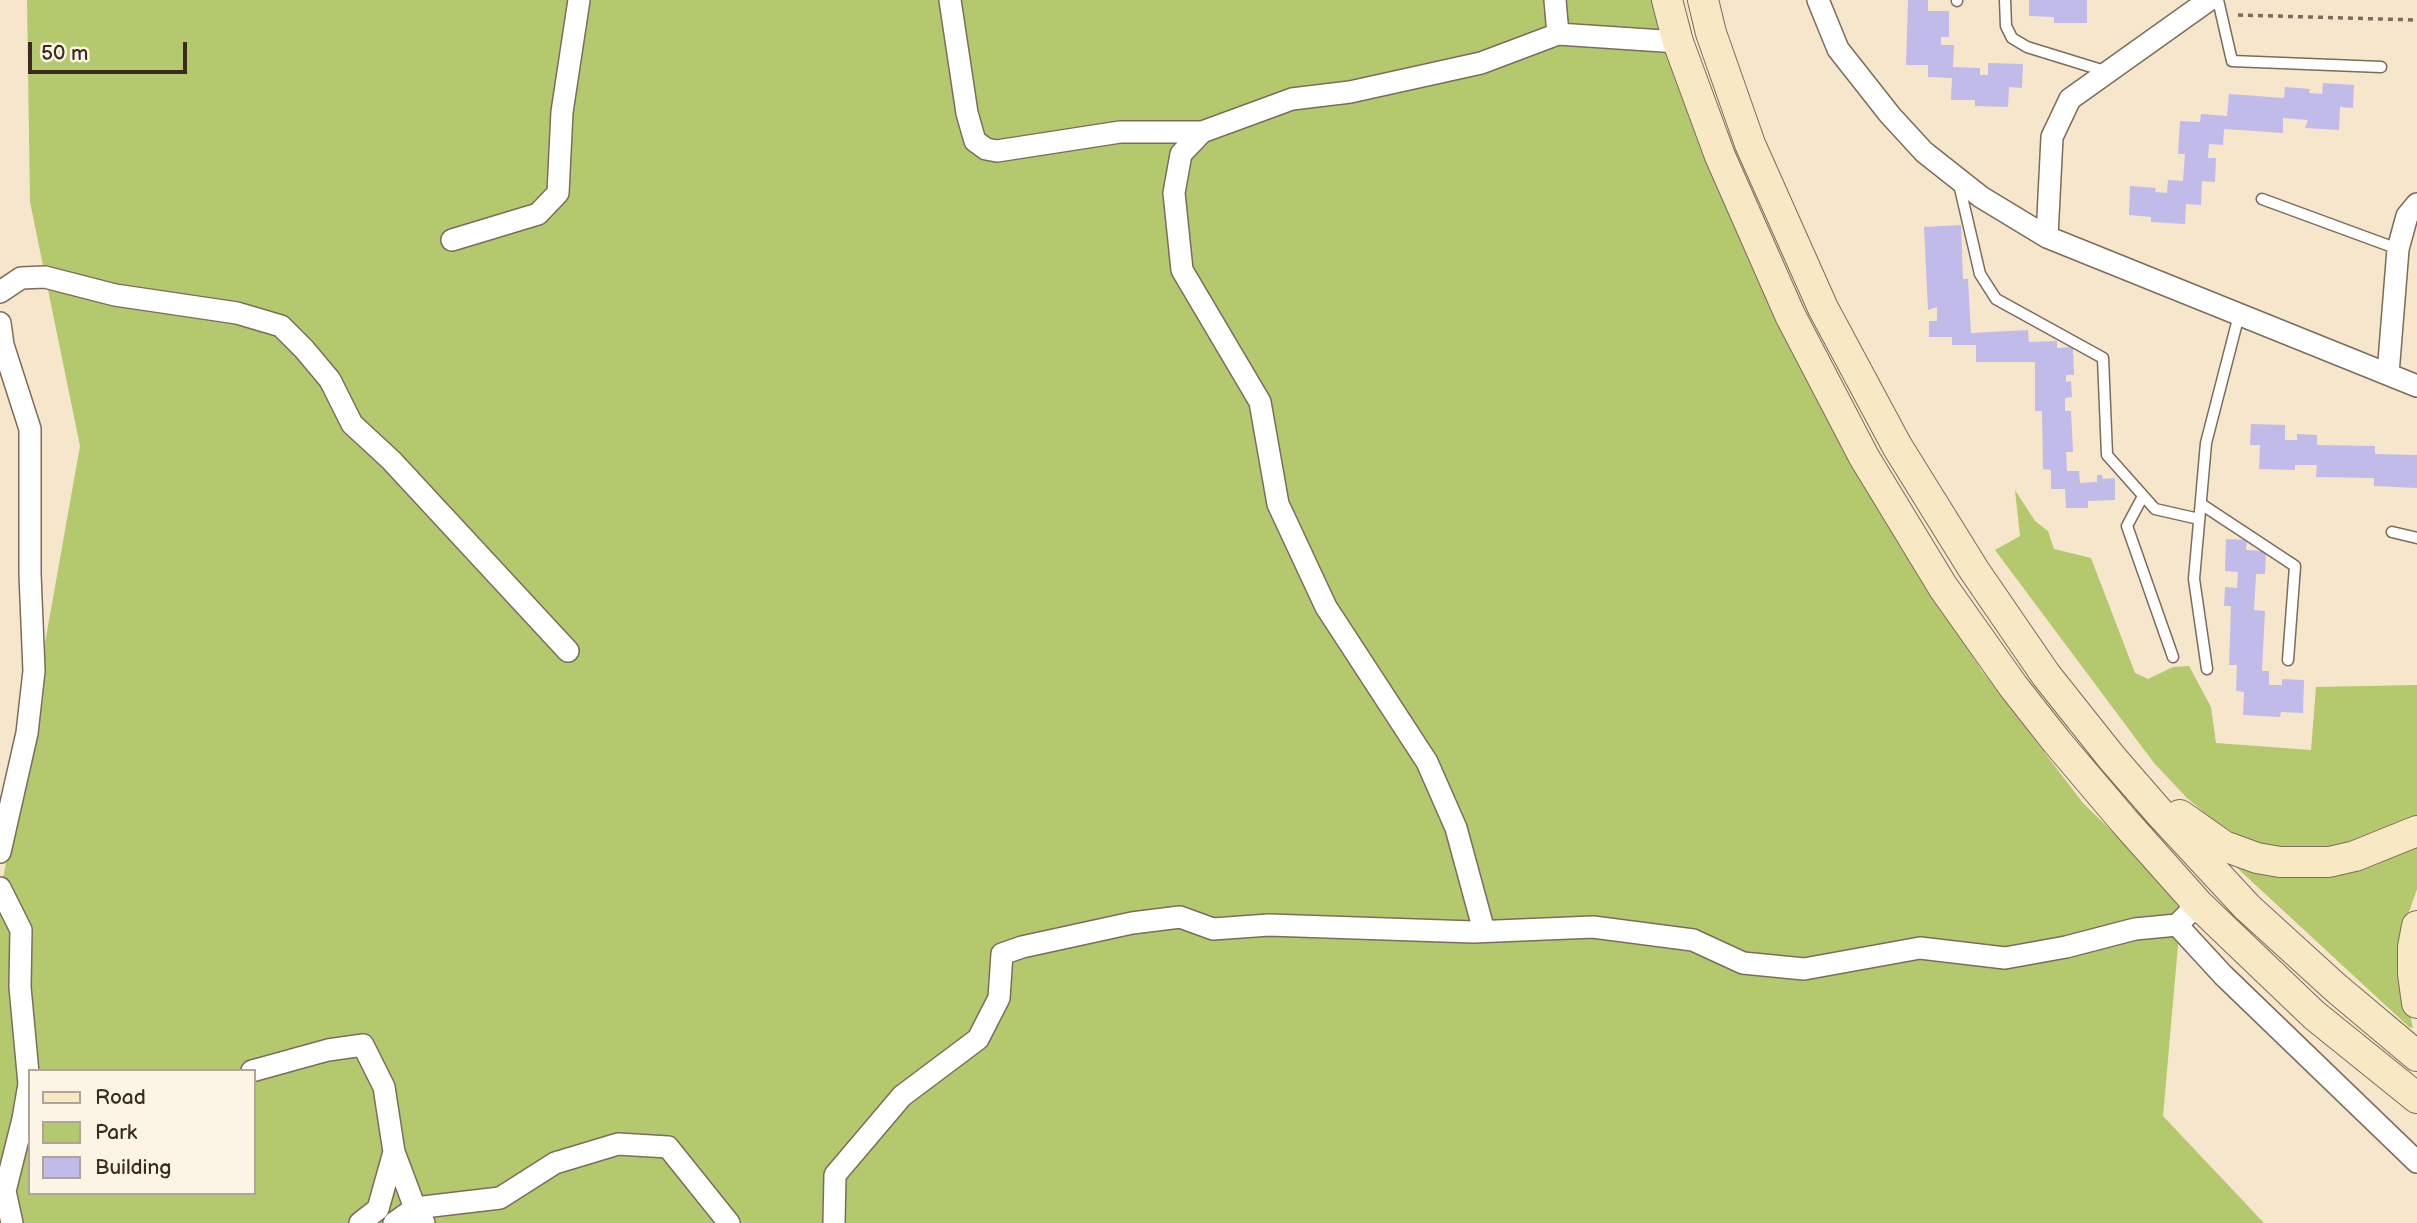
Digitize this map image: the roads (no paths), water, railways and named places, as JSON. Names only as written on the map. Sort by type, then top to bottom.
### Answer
[{"type":"main road","points":[[1667,0],[1678,42],[1720,156],[1790,315],[1864,457],[1943,587],[2013,686],[2057,742],[2198,904],[2314,1015],[2417,1098]]},
{"type":"main road","points":[[1703,0],[1711,33],[1750,144],[1823,308],[1891,435],[1974,570],[2046,675],[2112,758],[2248,906],[2336,988],[2417,1056]]},
{"type":"main road","points":[[2112,758],[2193,826],[2224,846],[2257,858],[2280,862],[2329,862],[2355,856],[2417,831]]},
{"type":"main road","points":[[2417,926],[2413,947],[2413,974],[2417,1003]]},
{"type":"street","points":[[452,240],[538,214],[558,193],[562,112],[579,0]]},
{"type":"street","points":[[950,0],[967,113],[975,141],[986,149],[997,151],[1120,132],[1202,132],[1292,99],[1350,92],[1480,63],[1558,34],[1678,42]]},
{"type":"street","points":[[1555,0],[1558,34]]},
{"type":"street","points":[[1818,0],[1838,49],[1890,115],[1924,152],[1981,197],[2047,237],[2417,386]]},
{"type":"street","points":[[2047,237],[2052,137],[2070,99],[2108,72],[2215,7]]},
{"type":"street","points":[[1202,132],[1181,154],[1174,193],[1182,270],[1260,402],[1278,504],[1326,607],[1427,762],[1455,828],[1484,931]]},
{"type":"street","points":[[2388,374],[2398,248],[2407,216],[2417,204]]},
{"type":"street","points":[[0,292],[21,278],[45,277],[115,295],[237,313],[281,326],[330,380],[352,424],[391,460],[568,651]]},
{"type":"street","points":[[0,323],[3,345],[30,429],[30,574],[34,670],[27,733],[0,852]]},
{"type":"street","points":[[0,888],[21,930],[20,987],[28,1073]]},
{"type":"street","points":[[834,1223],[835,1175],[902,1096],[978,1039],[999,998],[1002,954],[1022,947],[1132,923],[1180,917],[1213,929],[1269,925],[1484,931],[1593,927],[1693,940],[1743,963],[1804,969],[1920,948],[2005,958],[2066,947],[2135,929],[2177,925],[2198,904]]},
{"type":"street","points":[[2177,925],[2224,975],[2417,1162]]},
{"type":"street","points":[[256,1070],[328,1050],[363,1045],[384,1087],[394,1152],[420,1215]]},
{"type":"street","points":[[12,1223],[5,1191],[25,1129],[28,1095]]},
{"type":"street","points":[[394,1223],[500,1198],[555,1163],[618,1144],[668,1147],[729,1223]]},
{"type":"street","points":[[359,1223],[378,1209],[394,1152]]},
{"type":"lane","points":[[2005,0],[2006,26],[2012,38],[2027,47],[2108,72]]},
{"type":"lane","points":[[2218,0],[2215,7],[2232,61],[2381,67]]},
{"type":"lane","points":[[1958,180],[1980,274],[1996,299],[2103,358],[2107,455],[2155,509],[2199,519]]},
{"type":"lane","points":[[2262,198],[2398,248]]},
{"type":"lane","points":[[2207,668],[2194,579],[2199,519],[2206,443],[2239,315]]},
{"type":"lane","points":[[2143,496],[2127,526],[2174,657]]},
{"type":"lane","points":[[2201,504],[2294,566],[2288,660]]},
{"type":"lane","points":[[2392,532],[2417,538]]}]
